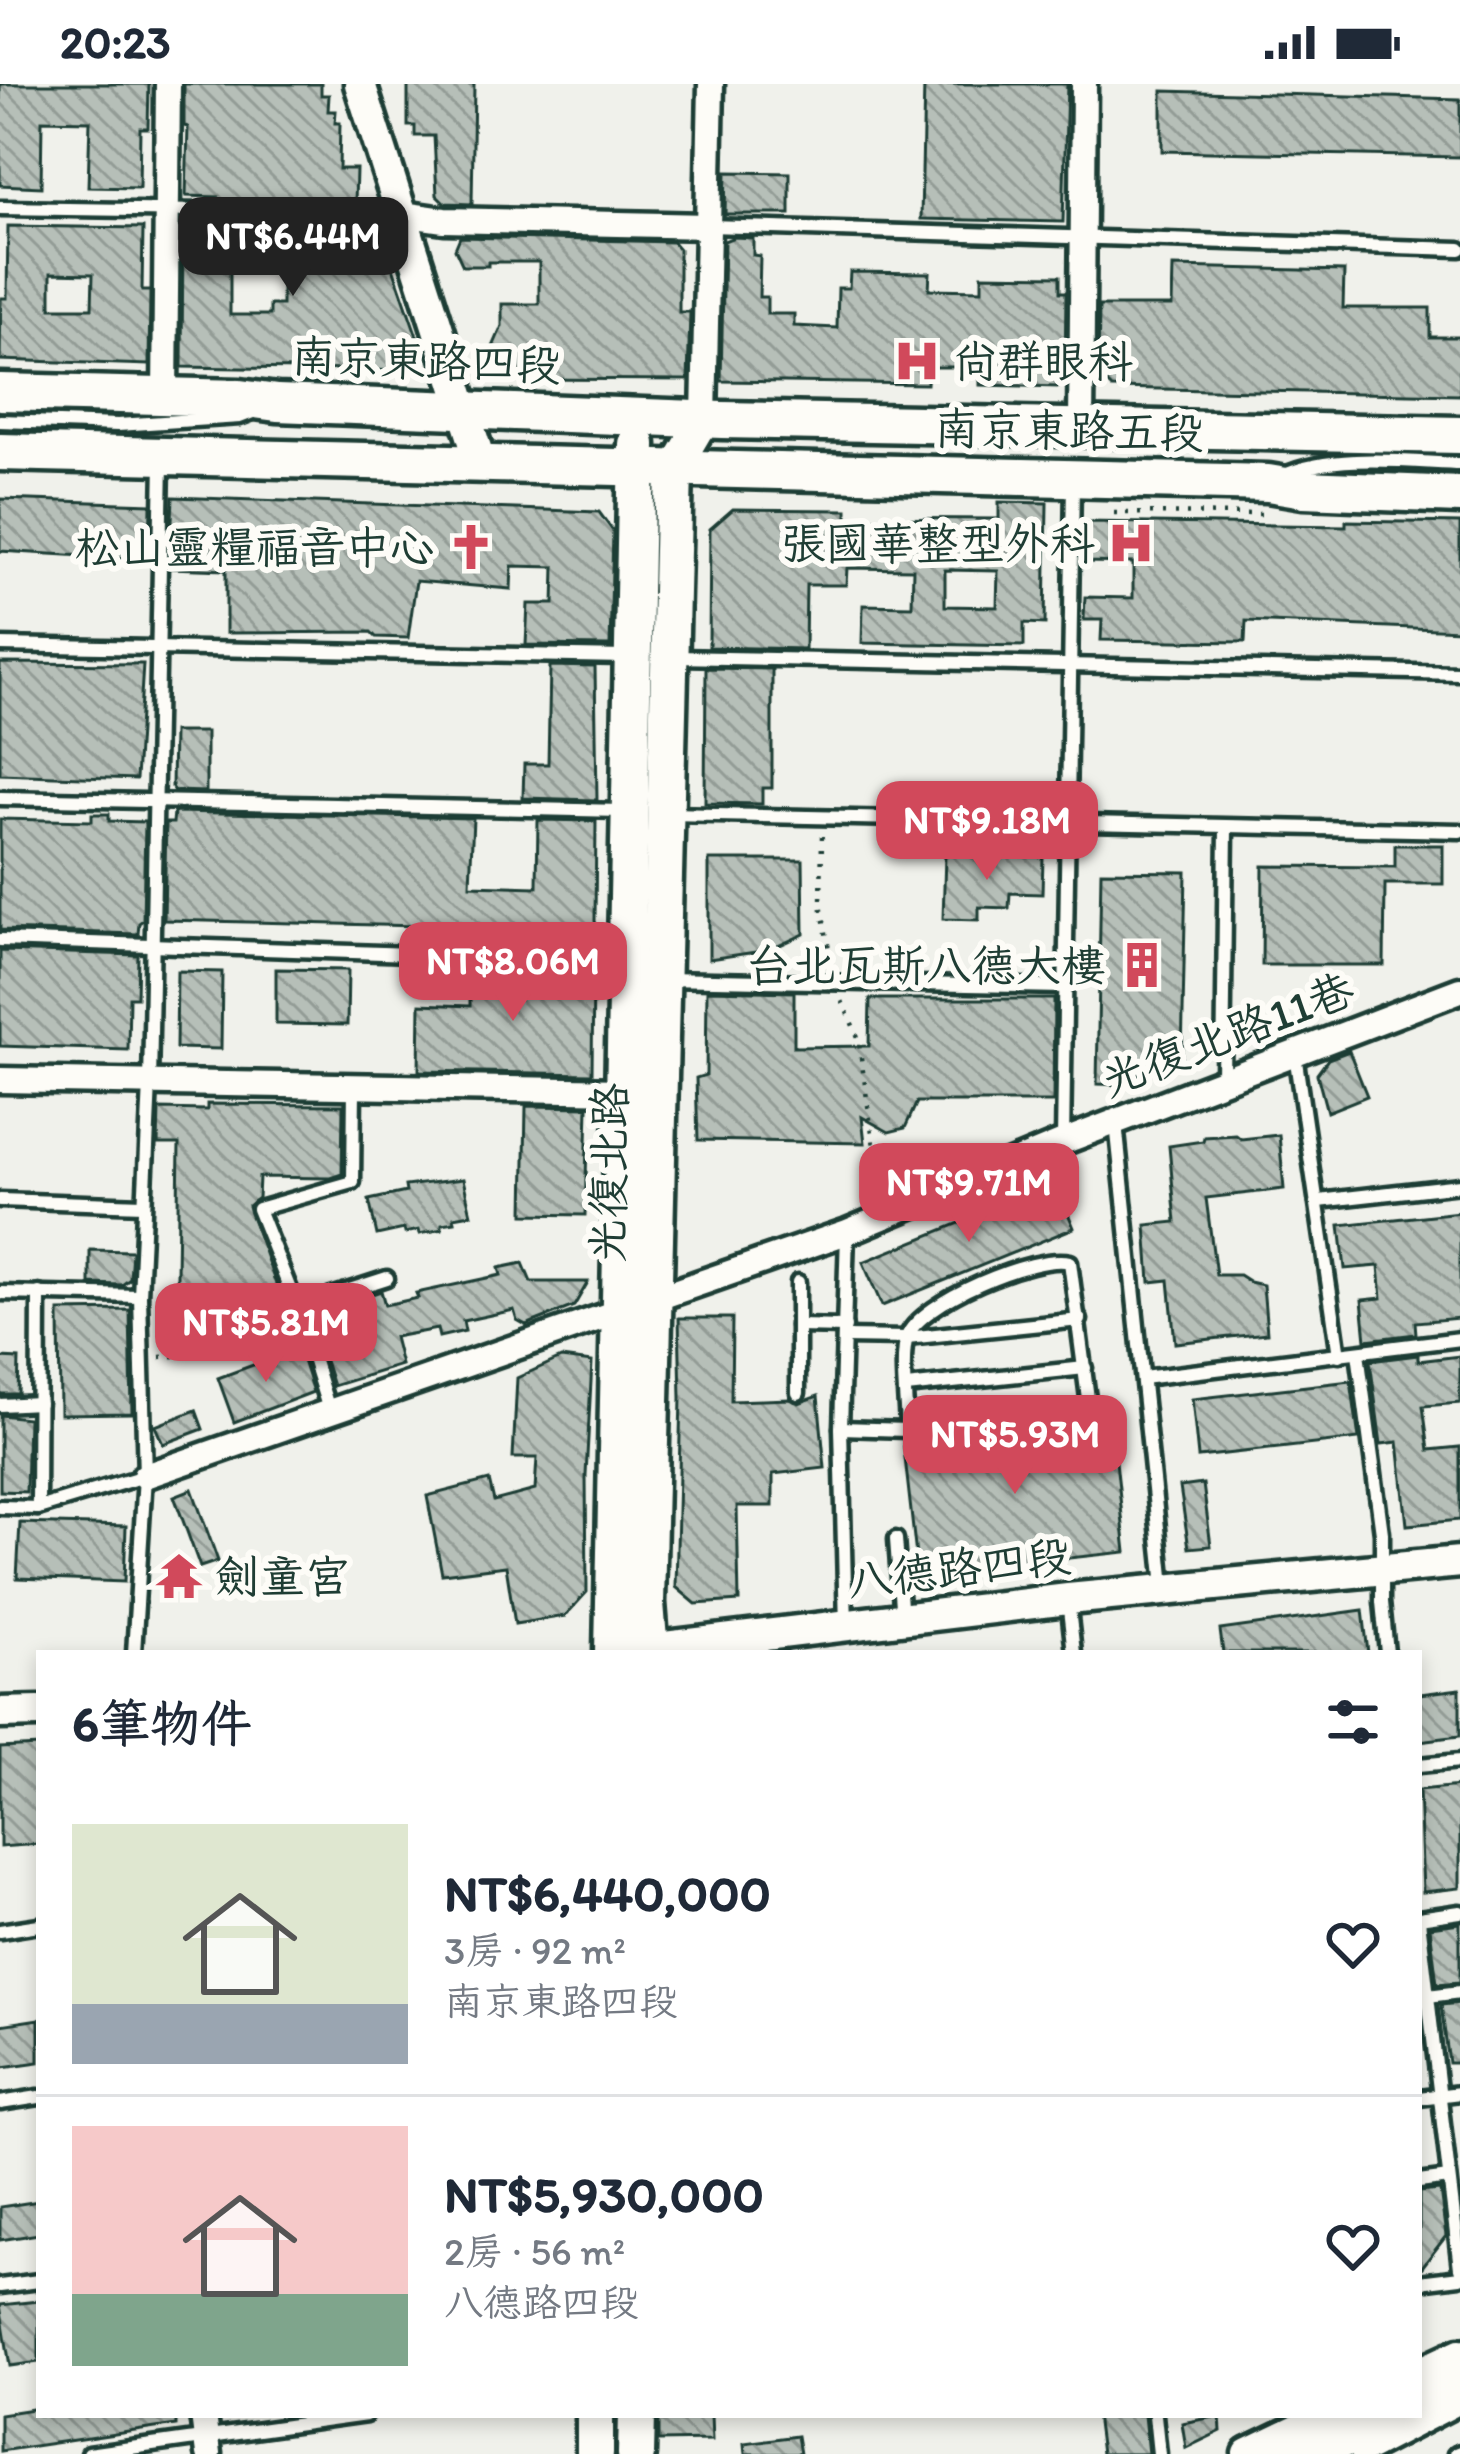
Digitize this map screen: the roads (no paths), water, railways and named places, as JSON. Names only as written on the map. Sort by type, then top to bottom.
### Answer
[{"type":"highway","points":[[1422,2396],[1460,2377]]},
{"type":"highway","points":[[1306,2454],[1378,2418]]},
{"type":"main road","name":"南京東路四段","points":[[0,392],[704,419]]},
{"type":"main road","name":"光復北路","points":[[611,1650],[661,979],[667,814],[637,469],[638,417]]},
{"type":"main road","name":"南京東路五段","points":[[704,419],[1460,435]]},
{"type":"main road","points":[[0,452],[674,470]]},
{"type":"main road","name":"南京東路五段","points":[[674,470],[1268,483],[1460,496]]},
{"type":"main road","name":"光復北路","points":[[650,1650],[625,1091],[630,812],[674,470]]},
{"type":"main road","points":[[595,2454],[596,2418]]},
{"type":"main road","points":[[636,2454],[637,2418]]},
{"type":"street","points":[[165,396],[169,84]]},
{"type":"street","points":[[360,84],[481,464]]},
{"type":"street","points":[[704,419],[711,84]]},
{"type":"street","points":[[1081,426],[1084,84]]},
{"type":"street","points":[[402,214],[445,220],[708,226]]},
{"type":"street","name":"光復北路","points":[[674,470],[704,419]]},
{"type":"street","name":"光復北路11巷","points":[[145,1476],[848,1232],[1063,1142],[1460,989]]},
{"type":"street","points":[[0,1080],[625,1091]]},
{"type":"street","name":"八德路四段","points":[[656,1650],[1068,1599],[1460,1562]]},
{"type":"street","points":[[0,1713],[36,1712]]},
{"type":"street","points":[[1422,2372],[1460,2354]]},
{"type":"street","points":[[1354,2454],[1460,2398]]},
{"type":"street","points":[[1354,2454],[1460,2414]]},
{"type":"street","points":[[1249,2454],[1325,2418]]},
{"type":"lane","points":[[0,208],[402,214]]},
{"type":"lane","points":[[708,226],[1460,248]]},
{"type":"lane","points":[[0,421],[118,424],[240,417],[277,403]]},
{"type":"lane","points":[[134,1650],[145,1476],[140,1296],[150,1084],[162,457]]},
{"type":"lane","points":[[1268,483],[1303,467],[1383,461],[1460,464]]},
{"type":"lane","points":[[1063,1142],[1072,479]]},
{"type":"lane","points":[[0,645],[1460,673]]},
{"type":"lane","points":[[0,798],[630,812]]},
{"type":"lane","points":[[667,814],[1460,831]]},
{"type":"lane","points":[[1223,1080],[1226,827]]},
{"type":"lane","points":[[0,940],[627,961]]},
{"type":"lane","points":[[661,979],[1064,986]]},
{"type":"lane","points":[[1294,1053],[1339,1354]]},
{"type":"lane","points":[[331,1414],[297,1307],[258,1209],[353,1182],[355,1086]]},
{"type":"lane","points":[[1116,1122],[1164,1590]]},
{"type":"lane","points":[[1319,1201],[1460,1185]]},
{"type":"lane","points":[[0,1200],[143,1204]]},
{"type":"lane","points":[[846,1628],[841,1428],[848,1232]]},
{"type":"lane","points":[[841,1428],[908,1430],[1085,1414],[1089,1406],[1074,1266],[1062,1259],[1043,1262],[970,1288],[918,1320],[907,1338],[908,1430]]},
{"type":"lane","points":[[297,1307],[387,1278]]},
{"type":"lane","points":[[798,1282],[798,1394]]},
{"type":"lane","points":[[0,1293],[140,1296]]},
{"type":"lane","points":[[38,1508],[39,1293]]},
{"type":"lane","points":[[798,1326],[907,1338],[1080,1320]]},
{"type":"lane","points":[[1143,1378],[1460,1339]]},
{"type":"lane","points":[[1358,1353],[1382,1533],[1388,1650]]},
{"type":"lane","points":[[906,1387],[1085,1368]]},
{"type":"lane","points":[[0,1405],[39,1403]]},
{"type":"lane","points":[[0,1508],[38,1508],[145,1476]]},
{"type":"lane","points":[[896,1539],[902,1622]]},
{"type":"lane","points":[[1068,1599],[1074,1650]]},
{"type":"lane","points":[[1422,1766],[1460,1761]]},
{"type":"lane","points":[[1422,1918],[1460,1912]]},
{"type":"lane","points":[[0,1930],[36,1925]]},
{"type":"lane","points":[[1422,1945],[1460,2268]]},
{"type":"lane","points":[[1428,1996],[1460,1992]]},
{"type":"lane","points":[[1422,2098],[1460,2093]]},
{"type":"lane","points":[[0,2103],[36,2097]]},
{"type":"lane","points":[[1422,2182],[1449,2178]]},
{"type":"lane","points":[[1422,2282],[1460,2277]]},
{"type":"lane","points":[[0,2286],[36,2281]]},
{"type":"lane","points":[[88,2454],[343,2418]]},
{"type":"lane","points":[[1155,2418],[1160,2454]]},
{"type":"place","name":"尚群眼科","points":[[917,361]]},
{"type":"place","name":"張國華整型外科","points":[[1131,543]]},
{"type":"place","name":"松山靈糧福音中心","points":[[471,547]]},
{"type":"place","name":"台北瓦斯八德大樓","points":[[1142,965]]},
{"type":"place","name":"劍童宮","points":[[179,1576]]}]
